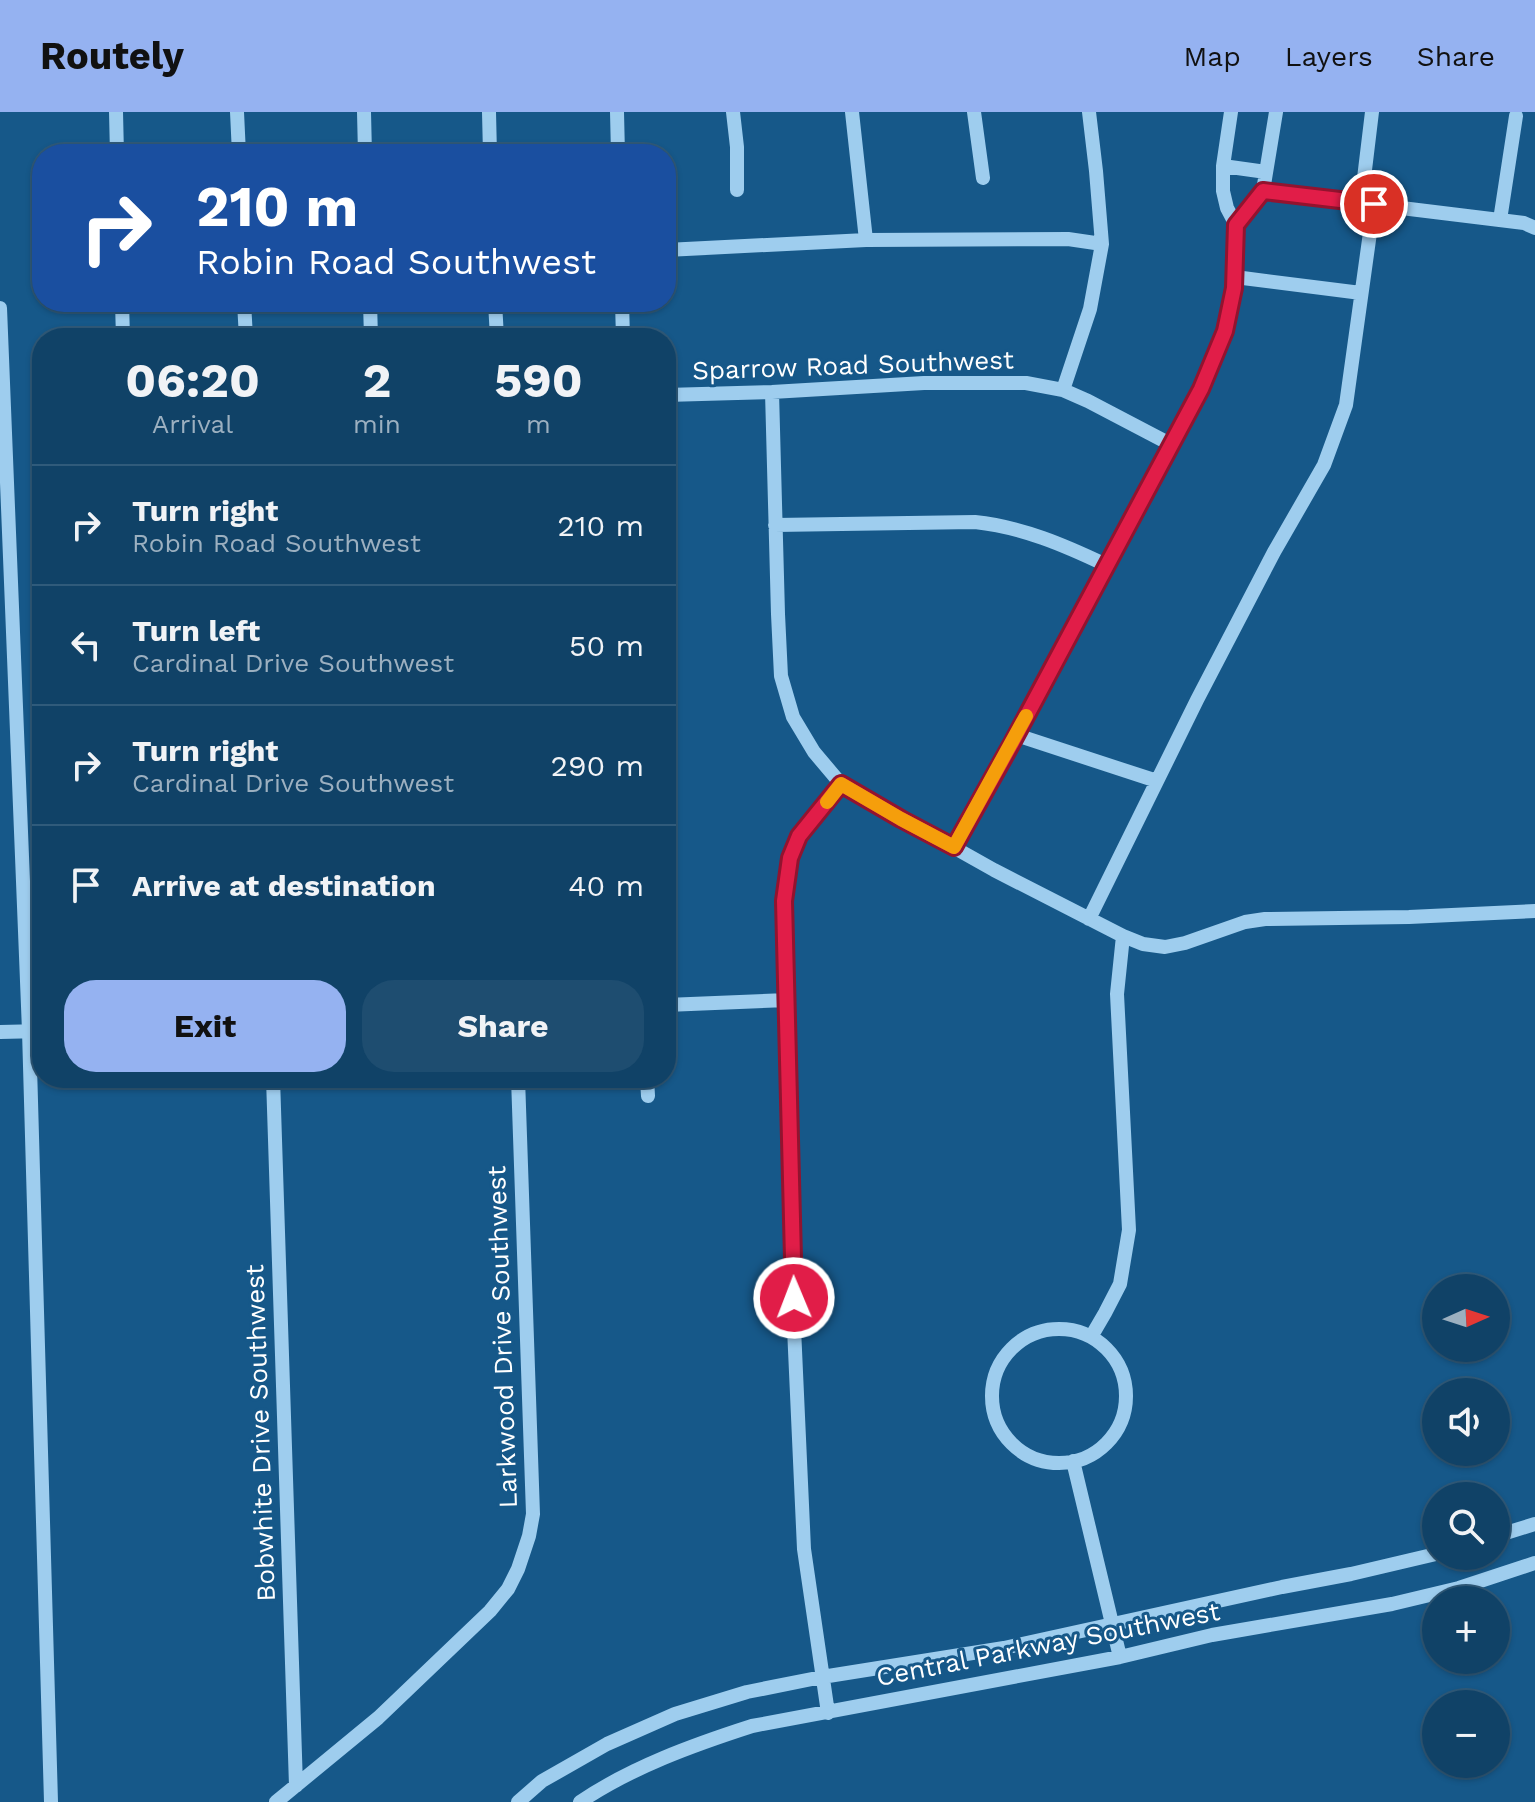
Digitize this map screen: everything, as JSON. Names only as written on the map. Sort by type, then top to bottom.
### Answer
[{"type":"street","points":[[116,112],[117,144]]},
{"type":"street","points":[[237,112],[239,144]]},
{"type":"street","points":[[364,112],[365,144]]},
{"type":"street","points":[[489,112],[490,144]]},
{"type":"street","points":[[617,112],[618,144]]},
{"type":"street","points":[[733,112],[737,190]]},
{"type":"street","points":[[852,112],[866,240]]},
{"type":"street","points":[[974,112],[983,178]]},
{"type":"street","points":[[1063,390],[1090,309],[1102,244],[1089,112]]},
{"type":"street","points":[[954,847],[1172,445],[1201,389],[1225,331],[1235,277],[1236,225],[1223,191],[1223,166],[1231,112]]},
{"type":"street","points":[[1236,225],[1263,191],[1276,112]]},
{"type":"street","points":[[1089,919],[1274,552],[1324,465],[1346,405],[1361,293],[1372,112]]},
{"type":"street","points":[[1500,220],[1516,116]]},
{"type":"street","points":[[1223,166],[1266,172]]},
{"type":"street","points":[[1263,191],[1524,223],[1535,228]]},
{"type":"street","points":[[676,250],[866,240],[1068,239],[1102,244]]},
{"type":"street","points":[[1235,277],[1361,293]]},
{"type":"street","points":[[0,308],[32,969]]},
{"type":"street","name":"Sparrow Road Southwest","points":[[676,395],[924,383],[1026,383],[1063,390],[1172,445]]},
{"type":"street","points":[[772,392],[781,676],[793,717],[814,752],[841,784],[994,870],[1143,944],[1165,947],[1185,943],[1224,928],[1265,919],[1535,911]]},
{"type":"street","points":[[775,525],[999,524],[1050,540],[1106,565]]},
{"type":"street","points":[[1016,735],[1157,781]]},
{"type":"street","points":[[828,1713],[804,1549],[794,1328],[784,901],[790,858],[799,836],[841,784]]},
{"type":"street","points":[[1091,1337],[1120,1284],[1129,1230],[1117,994],[1123,936]]},
{"type":"street","points":[[676,1005],[787,1000]]},
{"type":"street","points":[[0,1032],[32,1031]]},
{"type":"street","points":[[36,1088],[51,1802]]},
{"type":"street","name":"Bobwhite Drive Southwest","points":[[273,1088],[296,1786]]},
{"type":"street","name":"Larkwood Drive Southwest","points":[[276,1802],[378,1718],[490,1611],[508,1589],[524,1553],[533,1514],[518,1088]]},
{"type":"street","points":[[648,1088],[648,1096]]},
{"type":"street","points":[[1069,1330],[1091,1337],[1107,1350],[1119,1366],[1125,1386],[1125,1407],[1119,1427],[1107,1444],[1091,1456],[1073,1461],[1048,1463],[1026,1455],[1008,1441],[996,1421],[992,1398],[995,1375],[1006,1354],[1024,1339],[1046,1331],[1069,1330]]},
{"type":"street","points":[[1073,1461],[1120,1657]]},
{"type":"street","points":[[1510,1532],[1535,1524]]},
{"type":"street","name":"Central Parkway Southwest","points":[[518,1802],[542,1781],[574,1762],[641,1728],[710,1702],[784,1683],[1004,1648],[1422,1557]]},
{"type":"street","name":"Central Parkway Southwest","points":[[580,1802],[645,1767],[752,1726],[1120,1657],[1212,1635],[1392,1604],[1459,1588],[1535,1563]]},
{"type":"slow traffic","points":[[827,802],[841,784],[954,847],[1026,716]]},
{"type":"route","points":[[794,1298],[784,901],[790,858],[799,836],[841,784],[954,847],[1201,389],[1225,331],[1234,288],[1236,225],[1263,191],[1374,204]]}]
